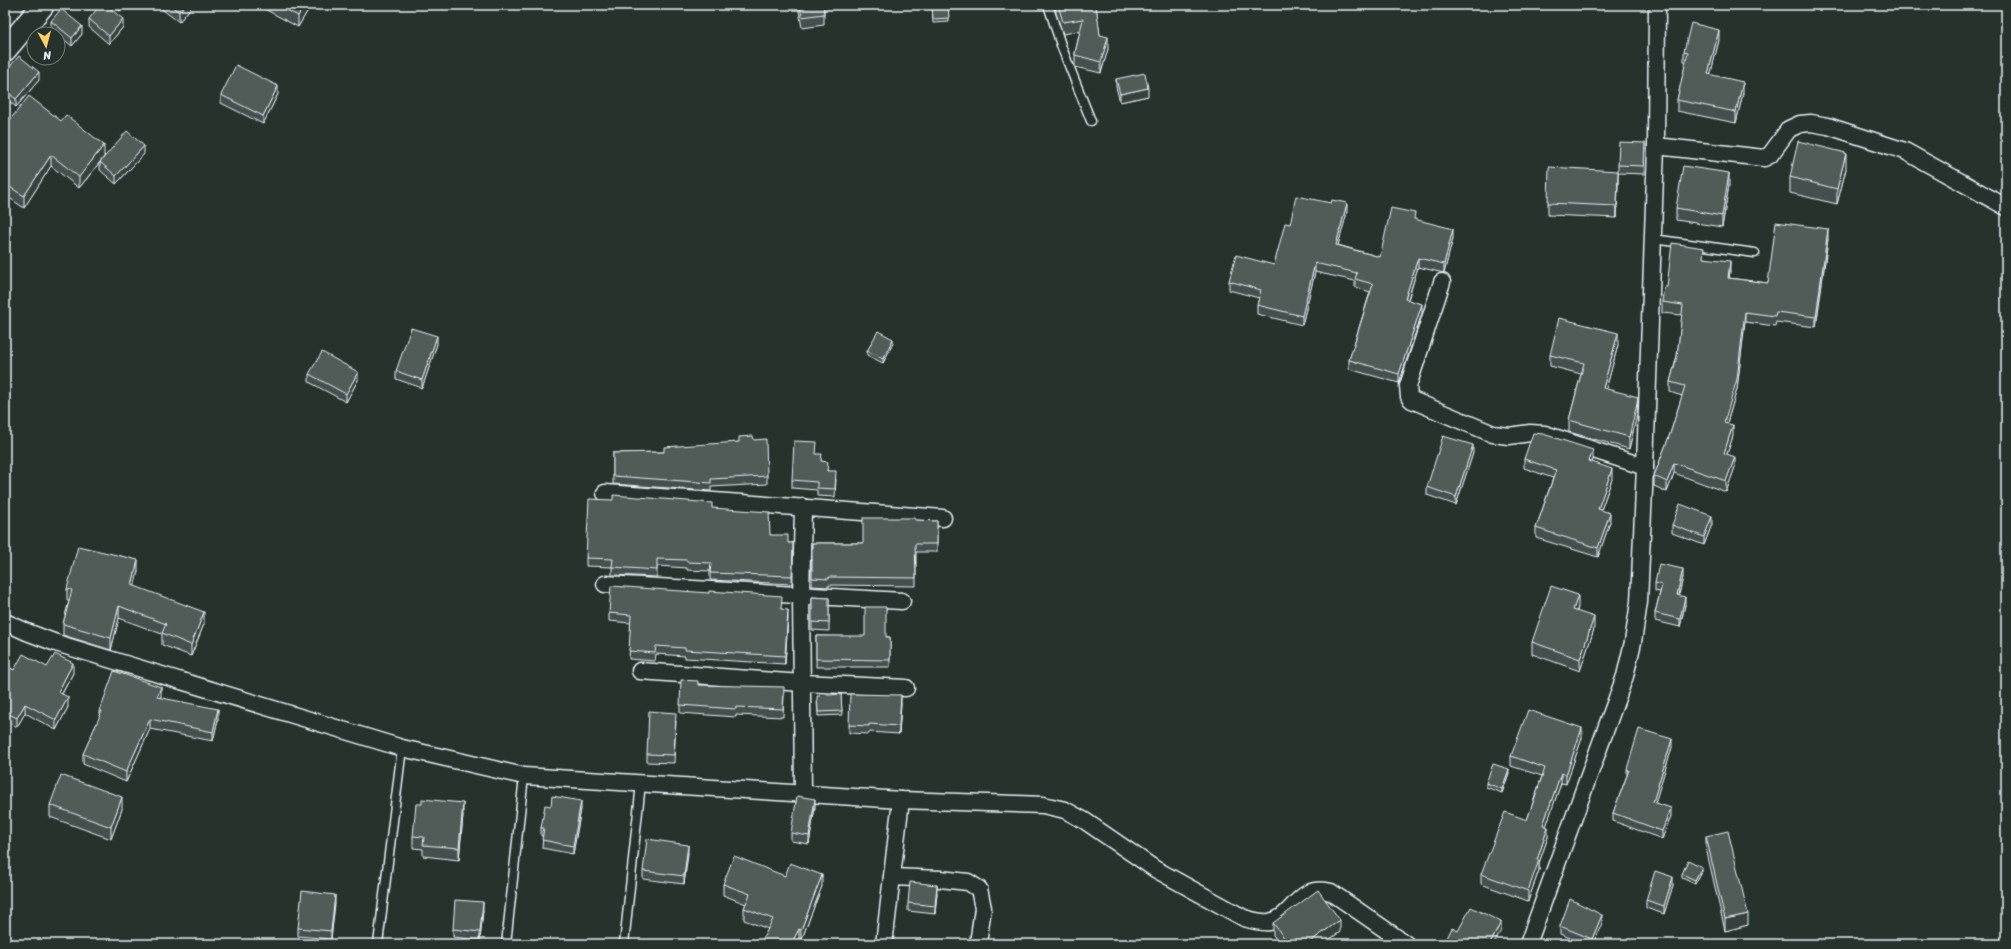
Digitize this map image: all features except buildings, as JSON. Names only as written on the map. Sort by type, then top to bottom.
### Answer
[{"type":"main road","points":[[5,50],[43,5]]},
{"type":"street","points":[[1528,944],[1625,676],[1632,649],[1639,602],[1656,146],[1657,5]]},
{"type":"street","points":[[1656,146],[1764,158],[1770,155],[1789,129],[1800,124],[1811,123],[1828,126],[1905,151],[2006,207]]},
{"type":"street","points":[[1442,282],[1408,386],[1409,397],[1412,400],[1493,434],[1509,436],[1530,433],[1545,434],[1645,467]]},
{"type":"street","points":[[605,493],[943,518]]},
{"type":"street","points":[[803,507],[801,596],[803,793]]},
{"type":"street","points":[[605,584],[902,601]]},
{"type":"street","points":[[5,622],[56,643],[402,748],[524,776],[901,800],[1043,805],[1065,810],[1085,821],[1172,879],[1244,918],[1269,922],[1280,917],[1308,892],[1319,889],[1330,892],[1406,944]]},
{"type":"street","points":[[640,671],[802,683],[906,688]]},
{"type":"street","points":[[884,944],[901,800]]},
{"type":"street","points":[[892,878],[940,879],[968,882],[979,889],[983,908],[978,944]]},
{"type":"lane","points":[[1048,5],[1062,48],[1091,121]]},
{"type":"lane","points":[[1653,239],[1755,252]]},
{"type":"lane","points":[[378,944],[402,748]]},
{"type":"lane","points":[[506,944],[524,776]]},
{"type":"lane","points":[[624,944],[641,783]]}]
